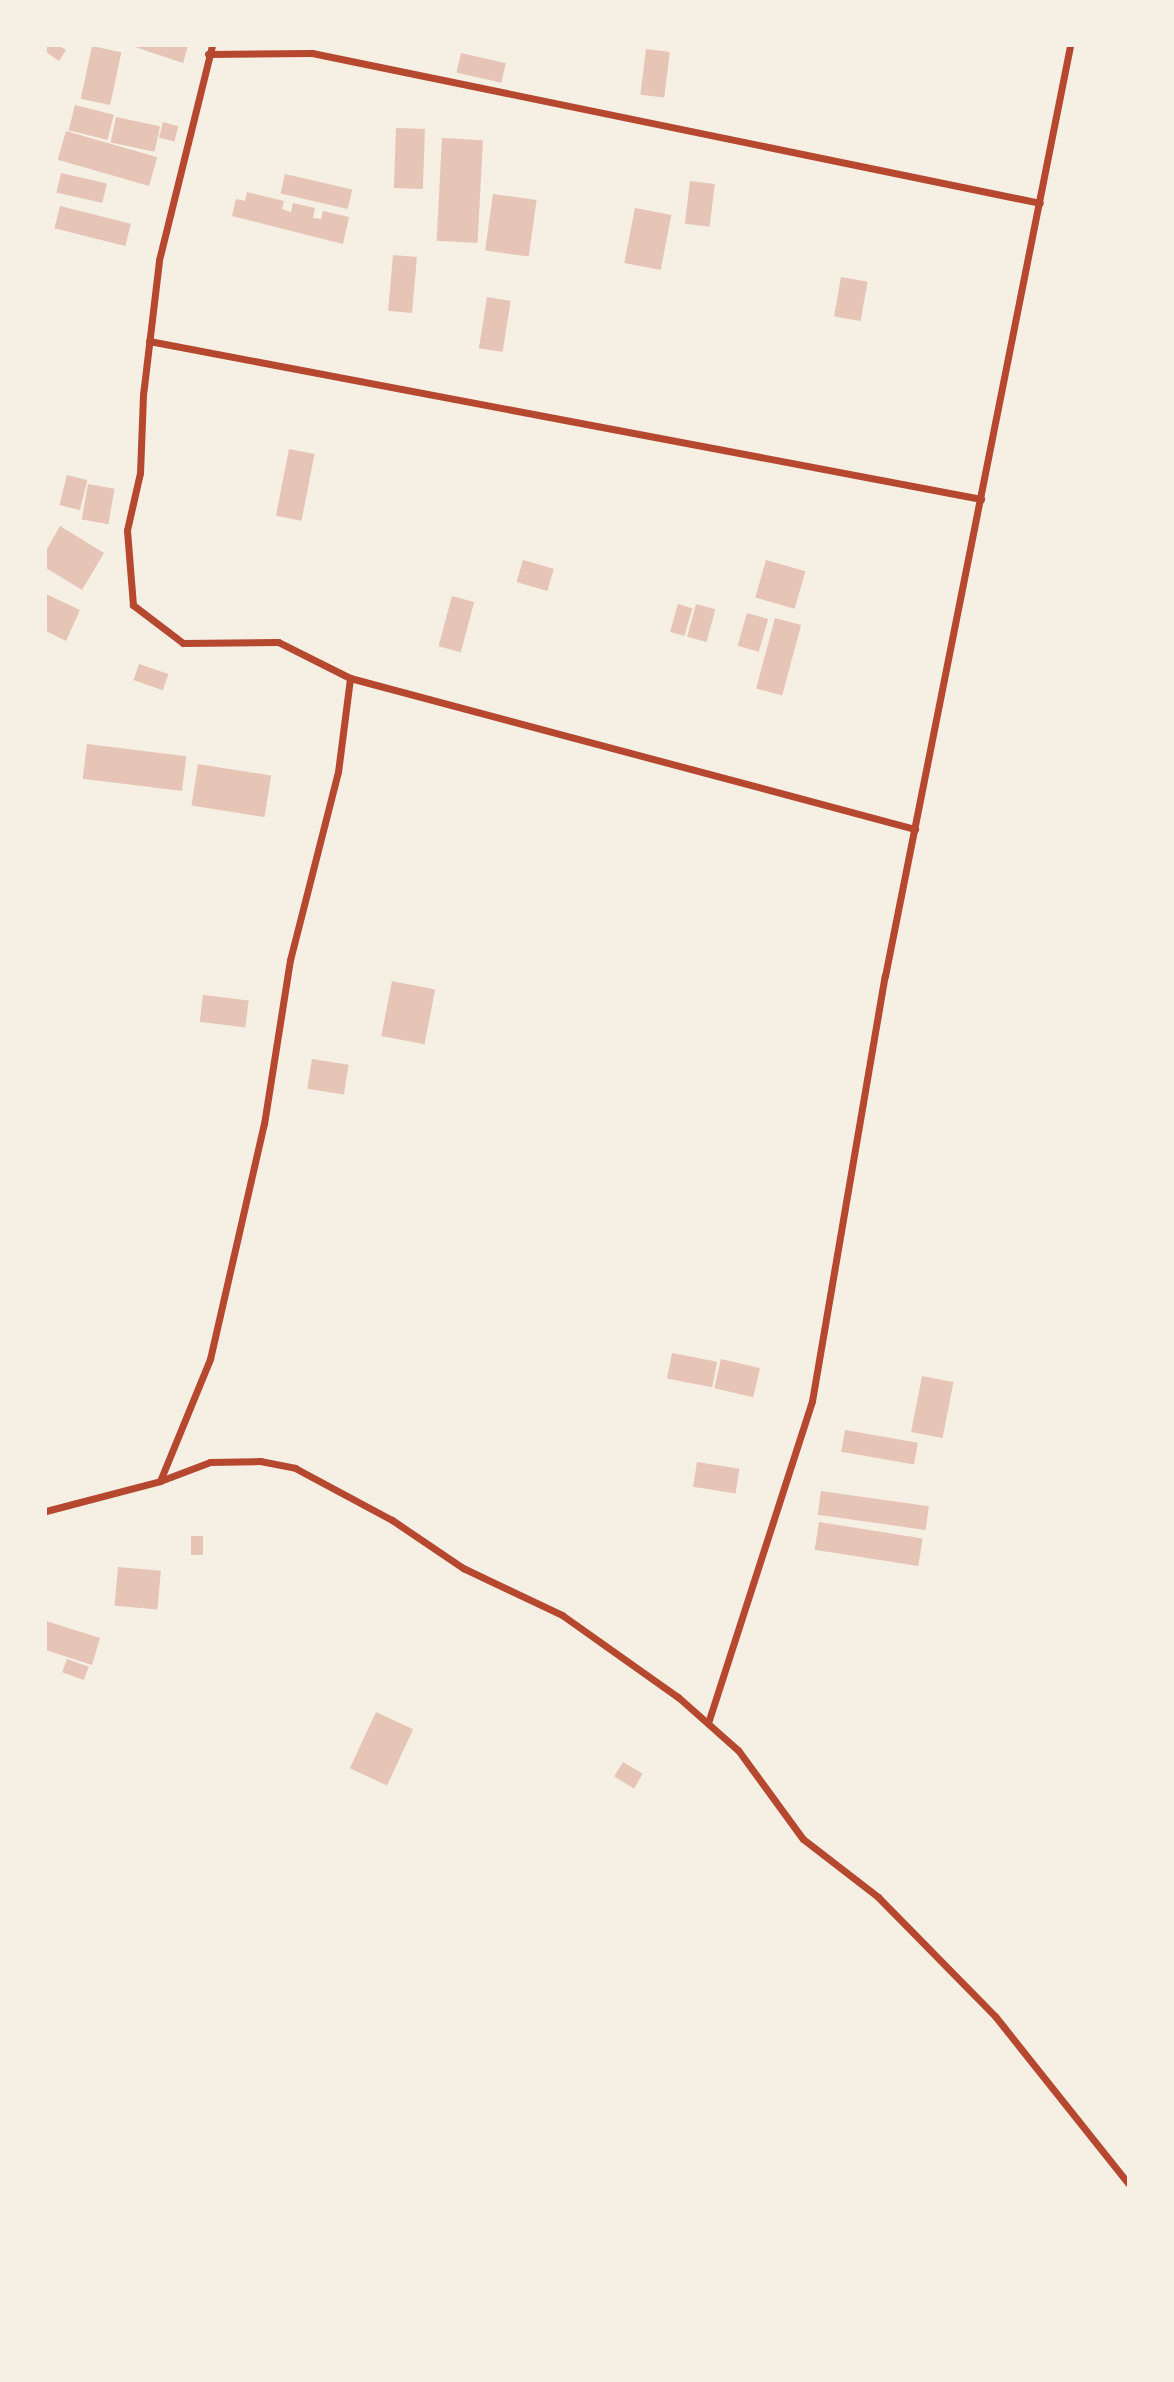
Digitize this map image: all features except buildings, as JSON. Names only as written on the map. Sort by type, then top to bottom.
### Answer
[{"type":"street","points":[[212,46],[159,260],[149,341],[140,472],[127,530],[133,605],[183,643],[278,642],[350,678],[915,829]]},
{"type":"street","points":[[708,1723],[812,1401],[915,829],[1070,46]]},
{"type":"street","points":[[208,54],[312,53],[1040,202]]},
{"type":"street","points":[[149,341],[981,499]]},
{"type":"street","points":[[160,1481],[210,1359],[264,1124],[290,960],[338,772],[350,678]]},
{"type":"street","points":[[46,1511],[160,1481],[210,1462],[260,1461],[295,1468],[351,1495],[463,1568],[562,1615],[708,1723],[738,1750],[803,1839],[878,1897],[943,1959],[1060,2092],[1129,2183]]}]
